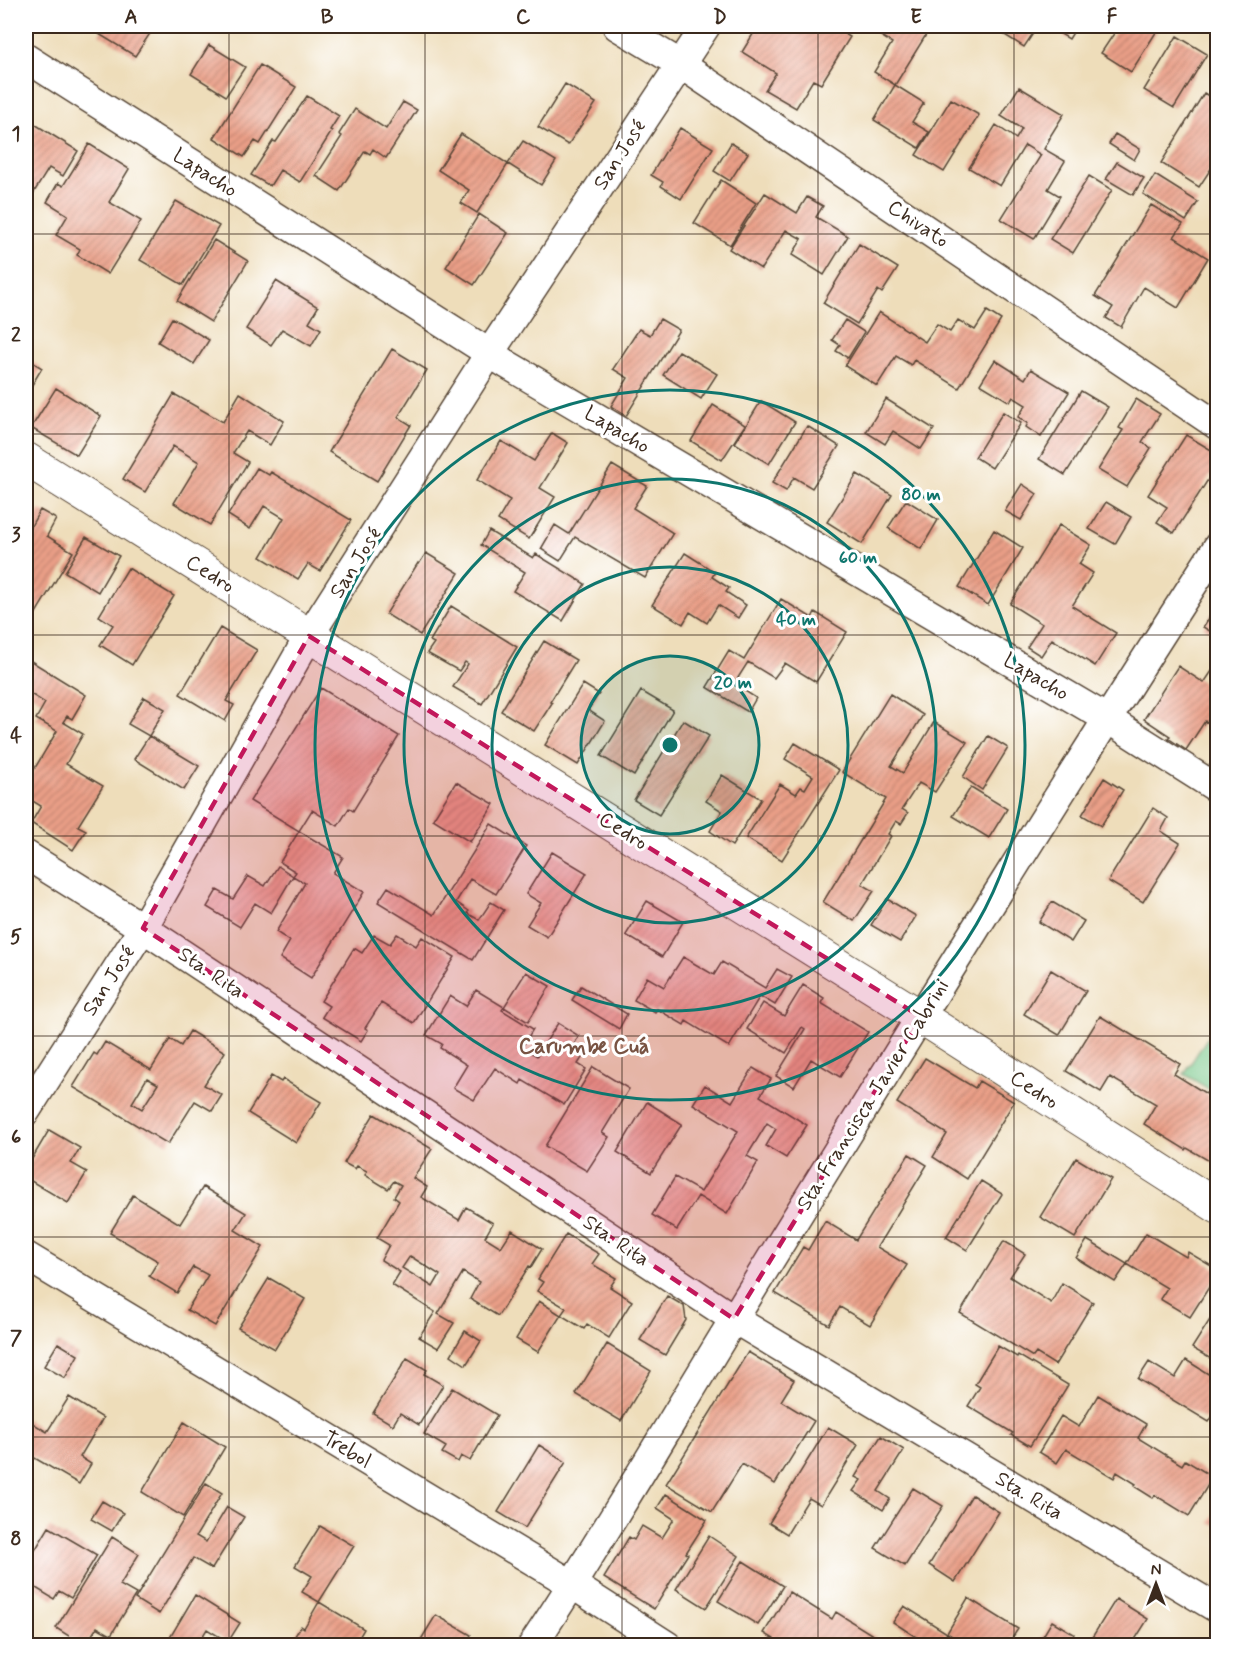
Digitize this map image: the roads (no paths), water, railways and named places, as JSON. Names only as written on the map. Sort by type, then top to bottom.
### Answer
[{"type":"street","name":"Chivato","points":[[617,26],[680,64],[1218,426]]},
{"type":"street","name":"San José","points":[[26,1112],[143,928],[309,636],[489,354],[706,26]]},
{"type":"street","name":"Lapacho","points":[[26,58],[489,354],[1106,718],[1218,789]]},
{"type":"street","name":"Cedro","points":[[26,459],[921,1017],[1218,1208]]},
{"type":"street","name":"Sta. Francisca Javier Cabrini","points":[[532,1646],[573,1585],[734,1319],[1106,718],[1218,546]]},
{"type":"street","name":"Sta. Rita","points":[[26,855],[143,928],[734,1319],[1218,1609]]},
{"type":"street","name":"Trebol","points":[[26,1256],[573,1585],[668,1646]]},
{"type":"district","name":"Carumbe Cuá","points":[[584,1047]]}]
